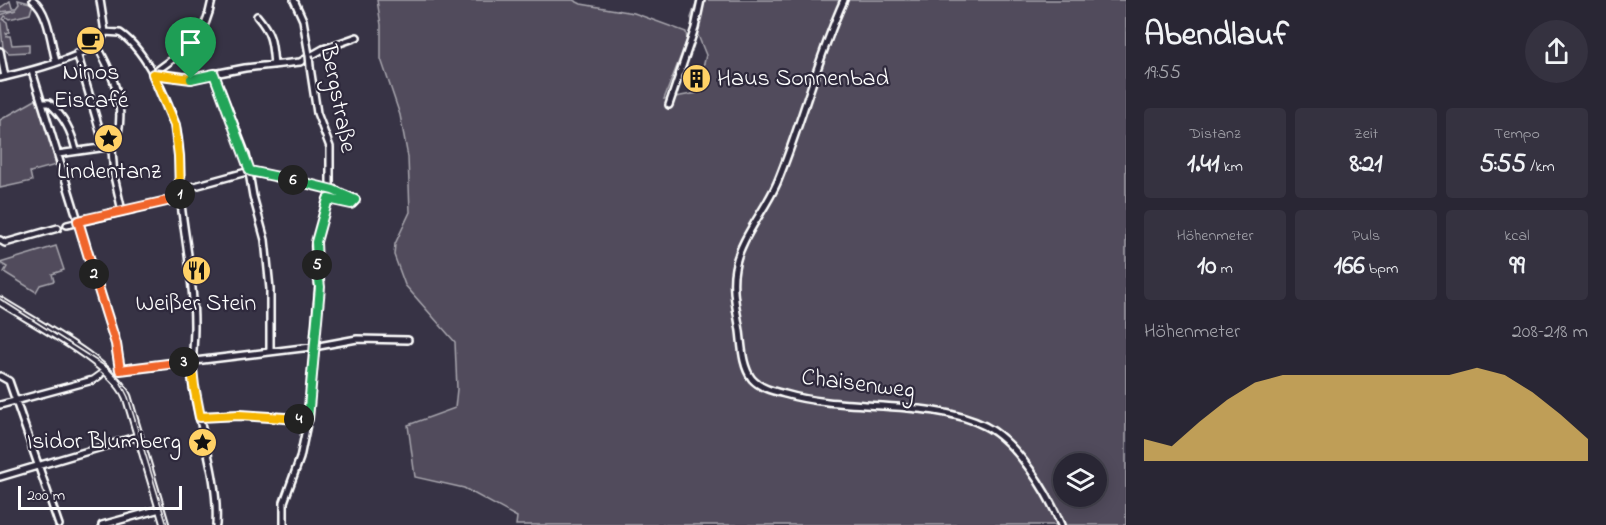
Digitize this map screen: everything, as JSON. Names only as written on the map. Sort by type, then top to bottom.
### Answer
[{"type":"main road","points":[[0,301],[103,366],[121,385],[139,436],[165,525]]},
{"type":"street","points":[[33,0],[39,5],[45,20],[56,62]]},
{"type":"street","points":[[0,51],[3,77],[32,71],[96,45],[103,39],[105,32],[100,0]]},
{"type":"street","points":[[153,74],[183,53],[200,37],[209,16],[212,0]]},
{"type":"street","name":"Bergstraße","points":[[284,525],[284,502],[300,458],[308,419],[320,287],[315,246],[330,186],[330,147],[317,113],[303,20],[294,0]]},
{"type":"street","points":[[669,105],[695,28],[701,0]]},
{"type":"street","name":"Chaisenweg","points":[[844,0],[819,60],[777,183],[736,264],[734,291],[748,372],[763,387],[805,399],[934,412],[986,426],[1019,456],[1041,486],[1062,525]]},
{"type":"street","points":[[256,16],[269,30],[274,65]]},
{"type":"street","points":[[105,32],[117,31],[124,35],[153,74],[175,125],[179,156],[180,198],[193,291],[194,328],[191,361],[213,480],[216,525]]},
{"type":"street","points":[[153,74],[191,79],[245,68],[304,61],[323,49],[357,37]]},
{"type":"street","points":[[57,154],[107,147],[114,144],[116,140],[119,118],[113,77],[96,45]]},
{"type":"street","points":[[77,53],[107,147],[112,150],[114,176],[122,211]]},
{"type":"street","points":[[32,71],[116,344],[120,370]]},
{"type":"street","points":[[214,74],[250,171],[253,196],[265,240],[270,290],[270,351]]},
{"type":"street","points":[[43,103],[49,103],[67,123],[71,129],[76,150]]},
{"type":"street","points":[[180,190],[250,171],[333,190],[355,201],[349,203],[328,196]]},
{"type":"street","points":[[67,225],[180,198]]},
{"type":"street","points":[[0,240],[5,243],[58,228]]},
{"type":"street","points":[[114,377],[120,370],[314,347],[363,338],[408,340]]},
{"type":"street","points":[[0,405],[93,380],[100,375]]},
{"type":"street","points":[[0,376],[9,381],[59,525]]},
{"type":"street","points":[[200,417],[239,415],[308,419]]},
{"type":"street","points":[[0,477],[139,436]]},
{"type":"street","points":[[102,525],[160,509]]},
{"type":"shaded area","points":[[18,0],[35,6],[32,7],[30,14],[9,19],[5,16],[3,19],[7,22],[9,32],[6,33],[10,36],[12,45],[29,44],[29,52],[9,53],[3,48],[0,15],[16,10],[0,12],[0,8],[10,1],[12,8],[16,8],[19,4]]},
{"type":"shaded area","points":[[377,0],[573,0],[581,4],[634,13],[686,32],[687,40],[664,99],[697,93],[706,55],[691,18],[697,0],[1126,0],[1126,525],[516,525],[517,517],[464,488],[415,477],[408,425],[455,408],[457,389],[455,342],[405,285],[394,255],[395,244],[410,212],[408,157],[400,115],[381,59],[381,25]]},
{"type":"shaded area","points":[[39,98],[56,165],[30,172],[32,181],[0,188],[0,120]]},
{"type":"shaded area","points":[[56,246],[64,270],[52,274],[54,281],[40,285],[36,292],[4,272],[7,267],[0,263]]},
{"type":"tram line","points":[[0,299],[108,368],[120,381],[128,397],[167,525]]},
{"type":"place","name":"Ninos Eiscafé","points":[[91,40]]},
{"type":"place","name":"Haus Sonnenbad","points":[[696,79]]},
{"type":"place","name":"Lindentanz","points":[[109,139]]},
{"type":"place","name":"Weißer Stein","points":[[196,271]]},
{"type":"place","name":"Isidor Blumberg","points":[[202,442]]},
{"type":"route","points":[[153,74],[191,79],[214,74],[250,171],[322,187],[355,200],[351,204],[328,199],[316,242],[320,287],[308,419],[239,415],[200,417],[191,361],[120,370],[116,344],[78,221],[180,198],[178,140],[175,125],[153,74]]}]
